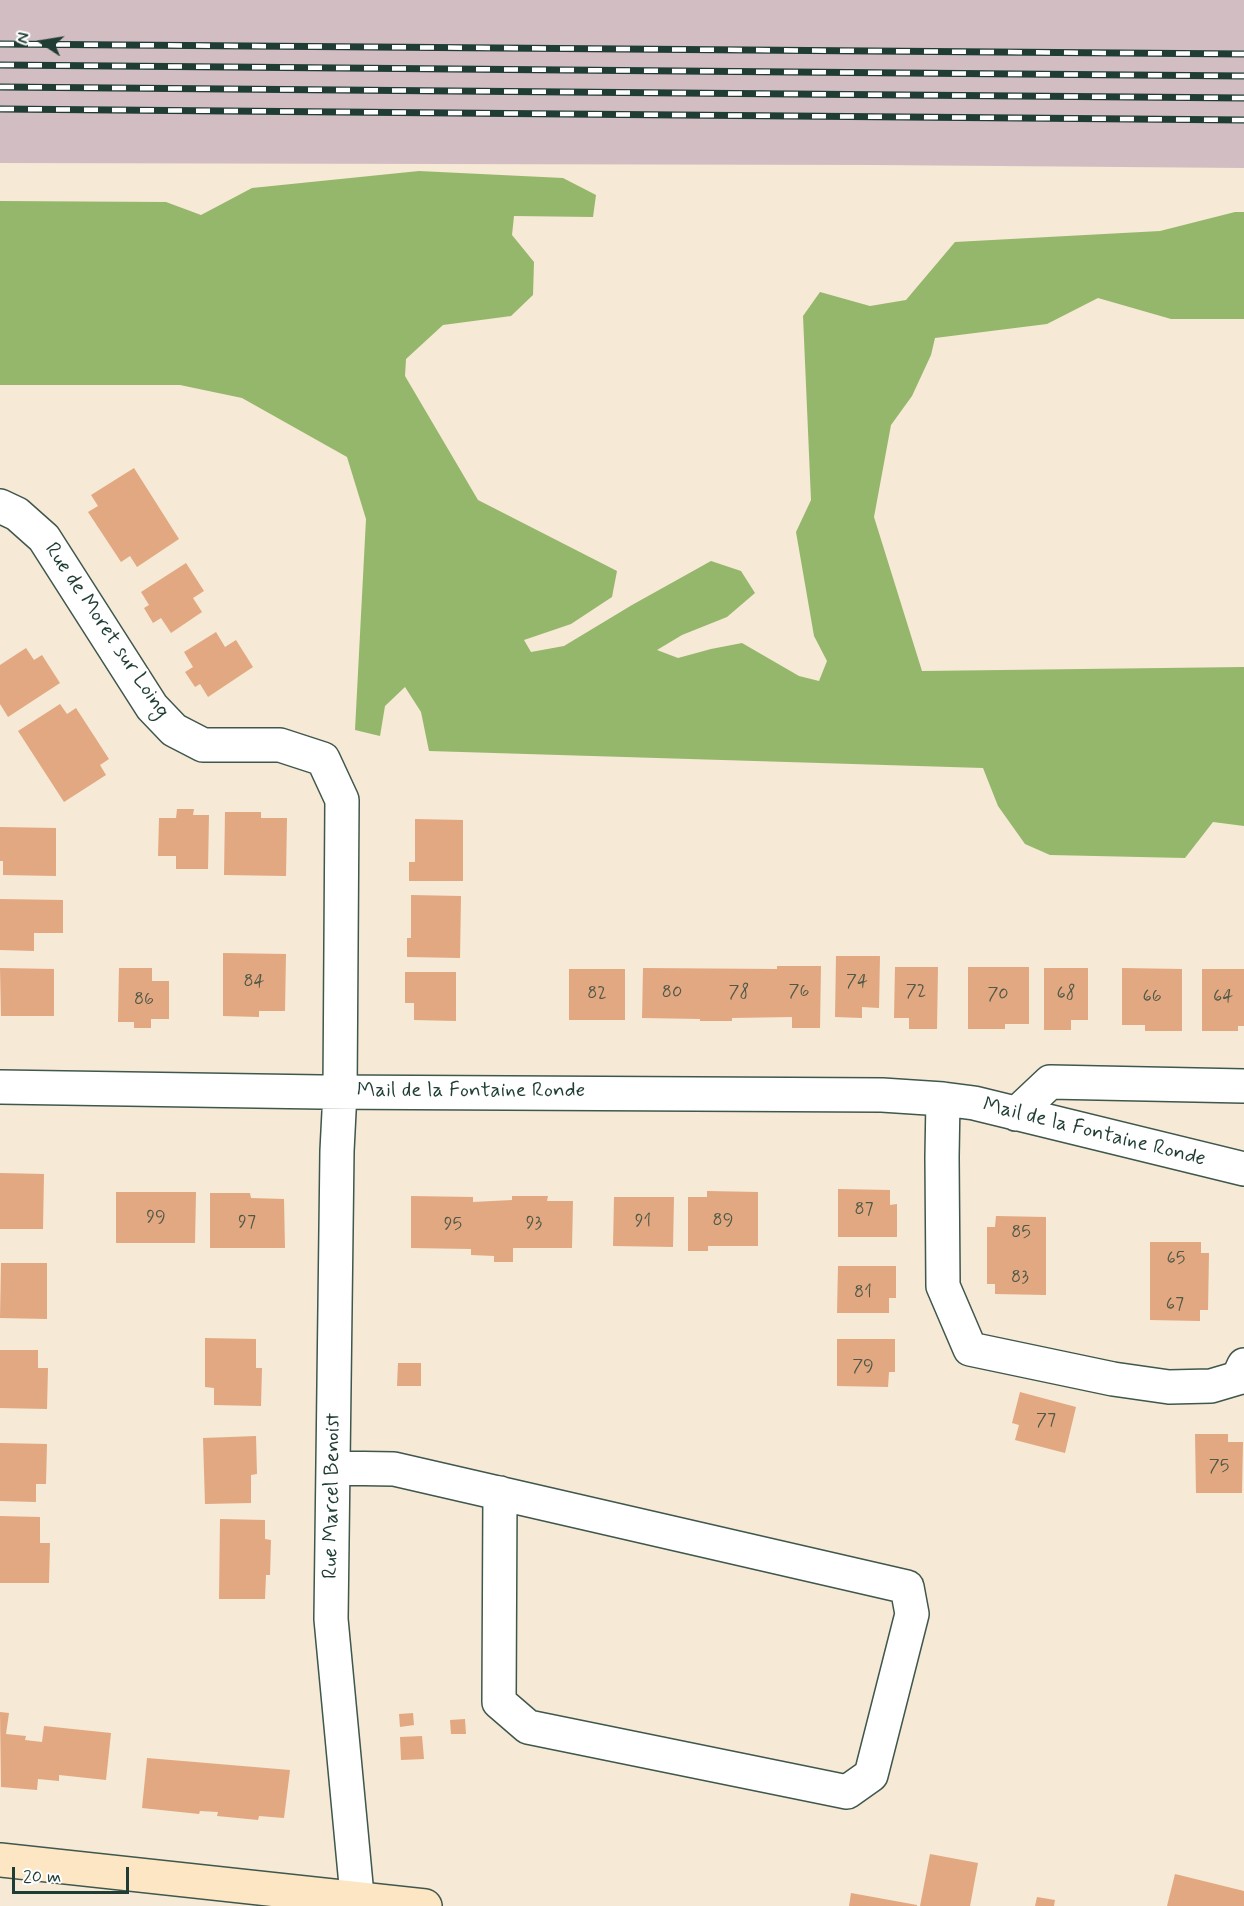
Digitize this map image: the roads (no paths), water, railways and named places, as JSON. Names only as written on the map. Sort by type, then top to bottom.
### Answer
[{"type":"street","name":"Rue de Moret sur Loing","points":[[0,506],[16,514],[44,538],[152,708],[174,730],[203,745],[280,745],[323,759]]},
{"type":"street","name":"Rue Marcel Benoist","points":[[323,759],[342,800],[340,1092],[337,1151],[331,1619],[358,1902]]},
{"type":"street","points":[[1016,1114],[1050,1082],[1244,1086]]},
{"type":"street","name":"Mail de la Fontaine Ronde","points":[[0,1087],[340,1092],[870,1095],[943,1099],[974,1103],[1244,1169]]},
{"type":"street","points":[[943,1099],[944,1286],[970,1349],[1113,1378],[1169,1386],[1211,1386],[1238,1378],[1244,1365]]},
{"type":"street","points":[[333,1468],[394,1469],[500,1493],[907,1587],[912,1614],[871,1775],[847,1792],[528,1727],[499,1702],[500,1493]]},
{"type":"street","points":[[0,1860],[358,1902],[425,1906]]},
{"type":"railway","points":[[0,44],[1244,54]]},
{"type":"railway","points":[[0,65],[1244,76]]},
{"type":"railway","points":[[0,87],[1244,98]]},
{"type":"railway","points":[[0,109],[1244,120]]}]
